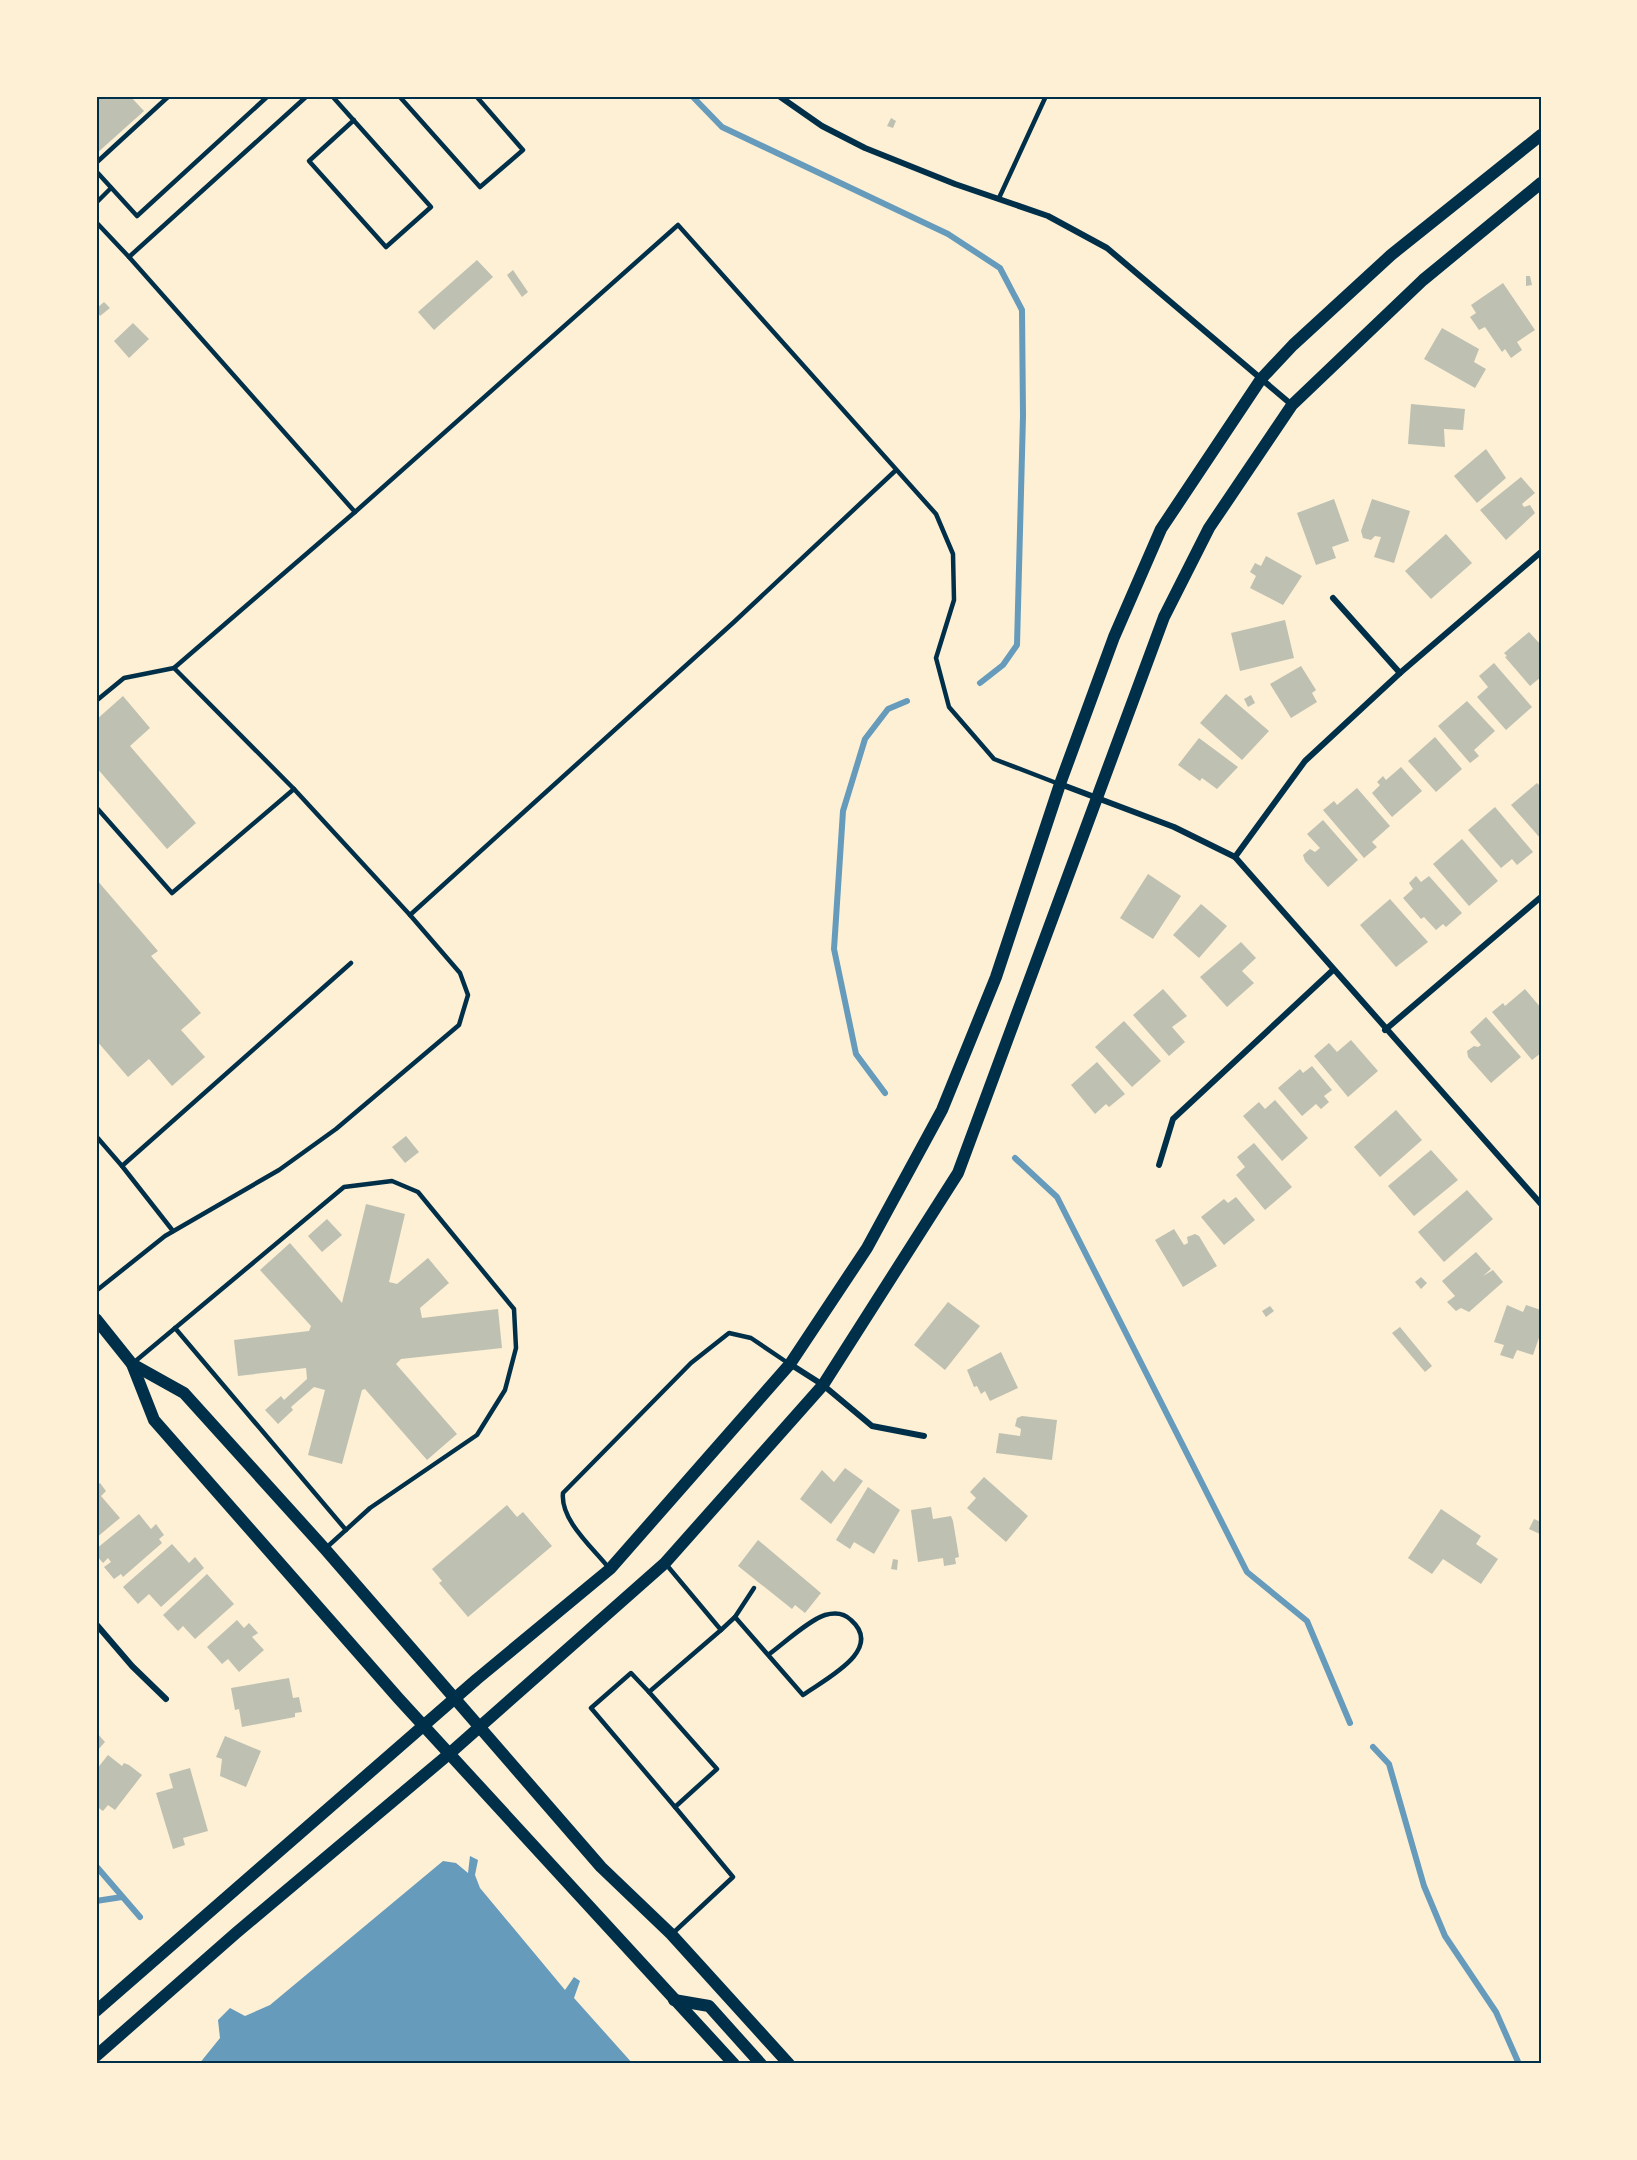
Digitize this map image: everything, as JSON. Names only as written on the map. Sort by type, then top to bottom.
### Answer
[{"type":"main road","points":[[96,2011],[454,1700],[609,1569],[790,1364],[867,1248],[942,1110],[996,977],[1060,784],[1114,637],[1161,529],[1260,379],[1293,345],[1391,255],[1541,135]]},
{"type":"main road","points":[[96,2056],[236,1933],[449,1754],[665,1563],[823,1385],[958,1173],[1164,617],[1209,528],[1292,405],[1423,280],[1541,183]]},
{"type":"main road","points":[[96,1319],[132,1364],[154,1420],[449,1754],[734,2064]]},
{"type":"main road","points":[[132,1364],[184,1394],[326,1549],[454,1700],[601,1867],[671,1934],[789,2064]]},
{"type":"main road","points":[[674,2000],[709,2006],[761,2064]]},
{"type":"street","points":[[779,96],[822,126],[865,148],[1048,216],[1107,248],[1292,405]]},
{"type":"street","points":[[1235,857],[1305,760],[1400,673],[1541,552]]},
{"type":"street","points":[[1333,598],[1400,673]]},
{"type":"street","points":[[1060,784],[1097,801],[1174,827],[1235,857],[1385,1030],[1541,1204]]},
{"type":"street","points":[[1385,1030],[1541,897]]},
{"type":"street","points":[[1159,1166],[1173,1119],[1333,969]]},
{"type":"street","points":[[790,1364],[823,1385],[872,1426],[924,1436]]},
{"type":"street","points":[[96,1624],[132,1666],[166,1699]]},
{"type":"lane","points":[[96,163],[169,96]]},
{"type":"lane","points":[[96,171],[137,216],[268,96]]},
{"type":"lane","points":[[129,257],[308,96]]},
{"type":"lane","points":[[332,96],[354,120],[431,207],[386,247],[309,160],[354,120]]},
{"type":"lane","points":[[399,96],[480,187],[523,150],[476,96]]},
{"type":"lane","points":[[999,198],[1046,96]]},
{"type":"lane","points":[[96,203],[111,188]]},
{"type":"lane","points":[[96,222],[355,512]]},
{"type":"lane","points":[[96,701],[124,678],[174,668],[355,512],[678,225],[895,471],[936,514],[953,554],[954,600],[936,658],[949,707],[994,759],[1060,784]]},
{"type":"lane","points":[[410,915],[734,622],[895,471]]},
{"type":"lane","points":[[96,1291],[173,1231],[279,1170],[336,1129],[459,1025],[468,995],[460,973],[410,915],[294,789],[174,668]]},
{"type":"lane","points":[[96,807],[172,893],[294,789]]},
{"type":"lane","points":[[122,1166],[351,963]]},
{"type":"lane","points":[[96,1136],[173,1231]]},
{"type":"lane","points":[[132,1364],[344,1187],[392,1181],[418,1192],[514,1310],[516,1348],[505,1390],[477,1436],[370,1508],[326,1549]]},
{"type":"lane","points":[[175,1328],[346,1530]]},
{"type":"lane","points":[[609,1569],[571,1521],[562,1501],[563,1493],[691,1363],[720,1338],[729,1333],[751,1338],[790,1364]]},
{"type":"lane","points":[[665,1563],[721,1630]]},
{"type":"lane","points":[[649,1692],[735,1617],[754,1588]]},
{"type":"lane","points":[[735,1617],[768,1655],[803,1695],[858,1655],[862,1640],[859,1628],[849,1618],[839,1613],[824,1615],[768,1655]]},
{"type":"lane","points":[[671,1934],[733,1876],[591,1708],[631,1673],[717,1769],[675,1807]]},
{"type":"water","points":[[470,1856],[478,1860],[475,1875],[480,1888],[565,1990],[574,1977],[580,1981],[574,1998],[633,2064],[199,2064],[220,2038],[218,2020],[230,2008],[245,2016],[270,2005],[443,1861],[456,1863],[468,1873]]},
{"type":"building","points":[[96,96],[130,96],[144,111],[96,154]]},
{"type":"building","points":[[891,118],[896,121],[893,128],[887,126]]},
{"type":"building","points":[[477,260],[493,277],[434,330],[418,312]]},
{"type":"building","points":[[513,270],[528,292],[522,297],[507,275]]},
{"type":"building","points":[[1526,276],[1530,276],[1532,285],[1526,286]]},
{"type":"building","points":[[1503,283],[1535,330],[1517,342],[1522,350],[1511,358],[1505,349],[1502,352],[1485,327],[1479,330],[1470,317],[1476,313],[1471,305]]},
{"type":"building","points":[[104,302],[110,308],[100,316],[96,309]]},
{"type":"building","points":[[133,323],[149,339],[129,358],[114,341]]},
{"type":"building","points":[[1442,328],[1479,349],[1474,362],[1486,369],[1475,388],[1424,359]]},
{"type":"building","points":[[1411,404],[1465,409],[1463,430],[1444,429],[1445,447],[1408,444]]},
{"type":"building","points":[[1486,449],[1506,478],[1477,503],[1454,476]]},
{"type":"building","points":[[1521,477],[1535,493],[1522,504],[1524,507],[1530,505],[1535,513],[1506,540],[1480,510]]},
{"type":"building","points":[[1334,499],[1349,541],[1332,547],[1336,558],[1316,565],[1297,513]]},
{"type":"building","points":[[1372,499],[1410,511],[1394,563],[1374,557],[1381,537],[1375,536],[1371,540],[1363,538],[1361,531]]},
{"type":"building","points":[[1446,534],[1472,563],[1431,599],[1405,571]]},
{"type":"building","points":[[1266,556],[1302,576],[1283,605],[1250,588],[1256,576],[1250,572],[1255,563],[1261,566]]},
{"type":"building","points":[[1285,620],[1294,658],[1240,671],[1231,633]]},
{"type":"building","points":[[1529,632],[1541,645],[1541,677],[1530,686],[1504,653]]},
{"type":"building","points":[[1494,663],[1532,707],[1506,730],[1477,697],[1488,687],[1479,676]]},
{"type":"building","points":[[1301,666],[1316,690],[1312,693],[1317,702],[1291,718],[1270,684]]},
{"type":"building","points":[[1226,694],[1269,731],[1242,760],[1200,723]]},
{"type":"building","points":[[1251,695],[1255,703],[1248,707],[1244,699]]},
{"type":"building","points":[[123,696],[150,728],[130,746],[196,823],[167,849],[96,767],[96,720]]},
{"type":"building","points":[[1467,701],[1495,731],[1474,750],[1479,756],[1470,763],[1438,726]]},
{"type":"building","points":[[1435,737],[1462,769],[1436,792],[1408,761]]},
{"type":"building","points":[[1199,738],[1238,767],[1217,789],[1202,778],[1200,781],[1178,765]]},
{"type":"building","points":[[1401,767],[1422,791],[1392,817],[1372,793],[1380,785],[1377,782],[1383,776],[1386,780]]},
{"type":"building","points":[[1537,783],[1541,787],[1541,839],[1511,805]]},
{"type":"building","points":[[1357,788],[1390,826],[1372,842],[1377,847],[1364,858],[1323,810],[1334,801],[1337,805]]},
{"type":"building","points":[[1495,807],[1533,852],[1517,865],[1512,859],[1501,868],[1468,830]]},
{"type":"building","points":[[1323,820],[1358,860],[1328,887],[1305,861],[1303,855],[1310,849],[1315,852],[1320,848],[1307,834]]},
{"type":"building","points":[[1462,839],[1498,881],[1469,906],[1433,864]]},
{"type":"building","points":[[1148,874],[1181,896],[1153,939],[1120,918]]},
{"type":"building","points":[[1416,876],[1421,882],[1429,876],[1462,913],[1446,927],[1443,924],[1436,930],[1424,917],[1421,919],[1403,898],[1413,889],[1409,883]]},
{"type":"building","points":[[96,879],[158,951],[151,956],[201,1013],[181,1030],[205,1057],[172,1086],[149,1059],[128,1077],[96,1040]]},
{"type":"building","points":[[1390,899],[1428,942],[1396,967],[1360,925]]},
{"type":"building","points":[[1201,904],[1227,926],[1199,958],[1173,935]]},
{"type":"building","points":[[1241,942],[1256,958],[1242,971],[1254,983],[1227,1007],[1200,977]]},
{"type":"building","points":[[1163,989],[1187,1016],[1172,1027],[1185,1042],[1169,1056],[1133,1015]]},
{"type":"building","points":[[1525,989],[1541,1008],[1541,1053],[1532,1060],[1492,1012],[1503,1003],[1505,1006]]},
{"type":"building","points":[[1486,1017],[1521,1057],[1491,1083],[1468,1057],[1467,1051],[1474,1046],[1481,1045],[1470,1032]]},
{"type":"building","points":[[1124,1021],[1161,1061],[1132,1087],[1095,1047]]},
{"type":"building","points":[[1351,1040],[1378,1071],[1348,1097],[1314,1056],[1329,1043],[1337,1052]]},
{"type":"building","points":[[1097,1062],[1125,1094],[1109,1107],[1106,1104],[1095,1114],[1071,1085]]},
{"type":"building","points":[[1312,1066],[1332,1090],[1324,1096],[1329,1102],[1321,1109],[1316,1104],[1302,1116],[1278,1088],[1300,1069],[1303,1073]]},
{"type":"building","points":[[1275,1100],[1308,1138],[1282,1161],[1243,1116],[1259,1102],[1265,1109]]},
{"type":"building","points":[[1396,1110],[1422,1140],[1380,1177],[1354,1147]]},
{"type":"building","points":[[406,1136],[419,1152],[405,1163],[392,1147]]},
{"type":"building","points":[[1254,1143],[1292,1187],[1265,1210],[1236,1175],[1245,1167],[1237,1157]]},
{"type":"building","points":[[1431,1150],[1458,1180],[1414,1216],[1388,1186]]},
{"type":"building","points":[[1467,1190],[1493,1219],[1444,1262],[1418,1232]]},
{"type":"building","points":[[1236,1197],[1255,1220],[1224,1245],[1201,1217],[1224,1199],[1228,1203]]},
{"type":"building","points":[[366,1204],[405,1214],[389,1282],[397,1284],[428,1258],[449,1283],[420,1308],[422,1318],[498,1309],[502,1348],[401,1359],[396,1364],[457,1434],[427,1460],[365,1389],[362,1390],[342,1464],[308,1455],[325,1390],[314,1387],[291,1407],[293,1410],[278,1424],[265,1410],[281,1396],[284,1400],[307,1379],[306,1368],[238,1376],[234,1340],[309,1331],[311,1326],[260,1270],[290,1243],[342,1303]]},
{"type":"building","points":[[327,1219],[342,1235],[322,1252],[308,1236]]},
{"type":"building","points":[[1174,1229],[1184,1245],[1188,1243],[1187,1237],[1195,1234],[1199,1236],[1217,1266],[1183,1287],[1155,1240]]},
{"type":"building","points":[[1476,1252],[1491,1269],[1483,1276],[1493,1270],[1503,1282],[1469,1312],[1461,1308],[1456,1311],[1447,1302],[1455,1296],[1442,1281]]},
{"type":"building","points":[[1421,1277],[1427,1283],[1421,1289],[1415,1282]]},
{"type":"building","points":[[948,1302],[980,1326],[945,1370],[914,1345]]},
{"type":"building","points":[[1507,1305],[1523,1312],[1526,1305],[1541,1310],[1541,1332],[1533,1355],[1517,1350],[1513,1359],[1500,1355],[1504,1345],[1494,1342]]},
{"type":"building","points":[[1270,1306],[1274,1311],[1266,1317],[1262,1311]]},
{"type":"building","points":[[1400,1327],[1432,1366],[1425,1372],[1392,1333]]},
{"type":"building","points":[[1001,1352],[1018,1388],[990,1401],[985,1391],[981,1394],[977,1386],[974,1387],[967,1370]]},
{"type":"building","points":[[1022,1416],[1057,1420],[1052,1460],[996,1453],[999,1433],[1020,1436],[1021,1429],[1015,1426],[1017,1418]]},
{"type":"building","points":[[845,1468],[863,1481],[831,1524],[800,1499],[822,1470],[834,1482]]},
{"type":"building","points":[[984,1477],[1028,1516],[1006,1542],[967,1508],[976,1498],[970,1492]]},
{"type":"building","points":[[100,1483],[106,1491],[101,1496],[120,1518],[96,1538],[96,1486]]},
{"type":"building","points":[[868,1487],[900,1510],[874,1554],[854,1542],[850,1549],[836,1540]]},
{"type":"building","points":[[507,1505],[517,1517],[523,1512],[552,1546],[468,1617],[439,1583],[442,1581],[432,1569]]},
{"type":"building","points":[[931,1507],[933,1519],[951,1516],[959,1557],[955,1558],[956,1564],[944,1566],[943,1558],[918,1562],[911,1510]]},
{"type":"building","points":[[1441,1509],[1481,1536],[1476,1544],[1498,1559],[1481,1584],[1443,1559],[1432,1574],[1408,1558]]},
{"type":"building","points":[[139,1514],[151,1529],[156,1524],[164,1535],[159,1539],[162,1543],[123,1577],[121,1574],[114,1579],[104,1567],[111,1562],[108,1558],[103,1563],[96,1555],[96,1549]]},
{"type":"building","points":[[1534,1519],[1541,1522],[1540,1534],[1529,1529]]},
{"type":"building","points":[[758,1540],[821,1593],[805,1613],[795,1605],[792,1609],[738,1566]]},
{"type":"building","points":[[172,1544],[189,1563],[195,1557],[204,1568],[161,1607],[149,1594],[138,1604],[123,1587]]},
{"type":"building","points":[[893,1559],[898,1560],[897,1570],[891,1569]]},
{"type":"building","points":[[207,1574],[234,1604],[195,1639],[183,1626],[178,1631],[163,1615]]},
{"type":"building","points":[[237,1620],[244,1628],[249,1623],[258,1633],[252,1637],[264,1650],[239,1672],[228,1659],[222,1664],[207,1647]]},
{"type":"building","points":[[289,1678],[293,1698],[299,1697],[302,1712],[295,1713],[295,1717],[242,1727],[239,1709],[235,1710],[231,1688]]},
{"type":"building","points":[[96,1732],[105,1742],[96,1752]]},
{"type":"building","points":[[225,1736],[261,1751],[246,1787],[220,1776],[222,1759],[216,1757]]},
{"type":"building","points":[[108,1755],[122,1766],[124,1763],[129,1765],[142,1775],[115,1810],[108,1805],[103,1811],[96,1806],[96,1770]]},
{"type":"building","points":[[190,1768],[208,1831],[183,1838],[185,1845],[173,1849],[156,1793],[173,1788],[169,1774]]},
{"type":"waterway","points":[[692,96],[722,127],[948,234],[1000,268],[1022,310],[1023,416],[1017,645],[1003,665],[980,683]]},
{"type":"waterway","points":[[885,1093],[856,1054],[834,949],[843,811],[865,739],[888,709],[907,701]]},
{"type":"waterway","points":[[1015,1158],[1057,1197],[1247,1572],[1307,1621],[1350,1723]]},
{"type":"waterway","points":[[1373,1747],[1389,1764],[1424,1886],[1445,1936],[1496,2012],[1519,2064]]},
{"type":"waterway","points":[[96,1866],[140,1917]]},
{"type":"waterway","points":[[96,1901],[122,1897]]}]
